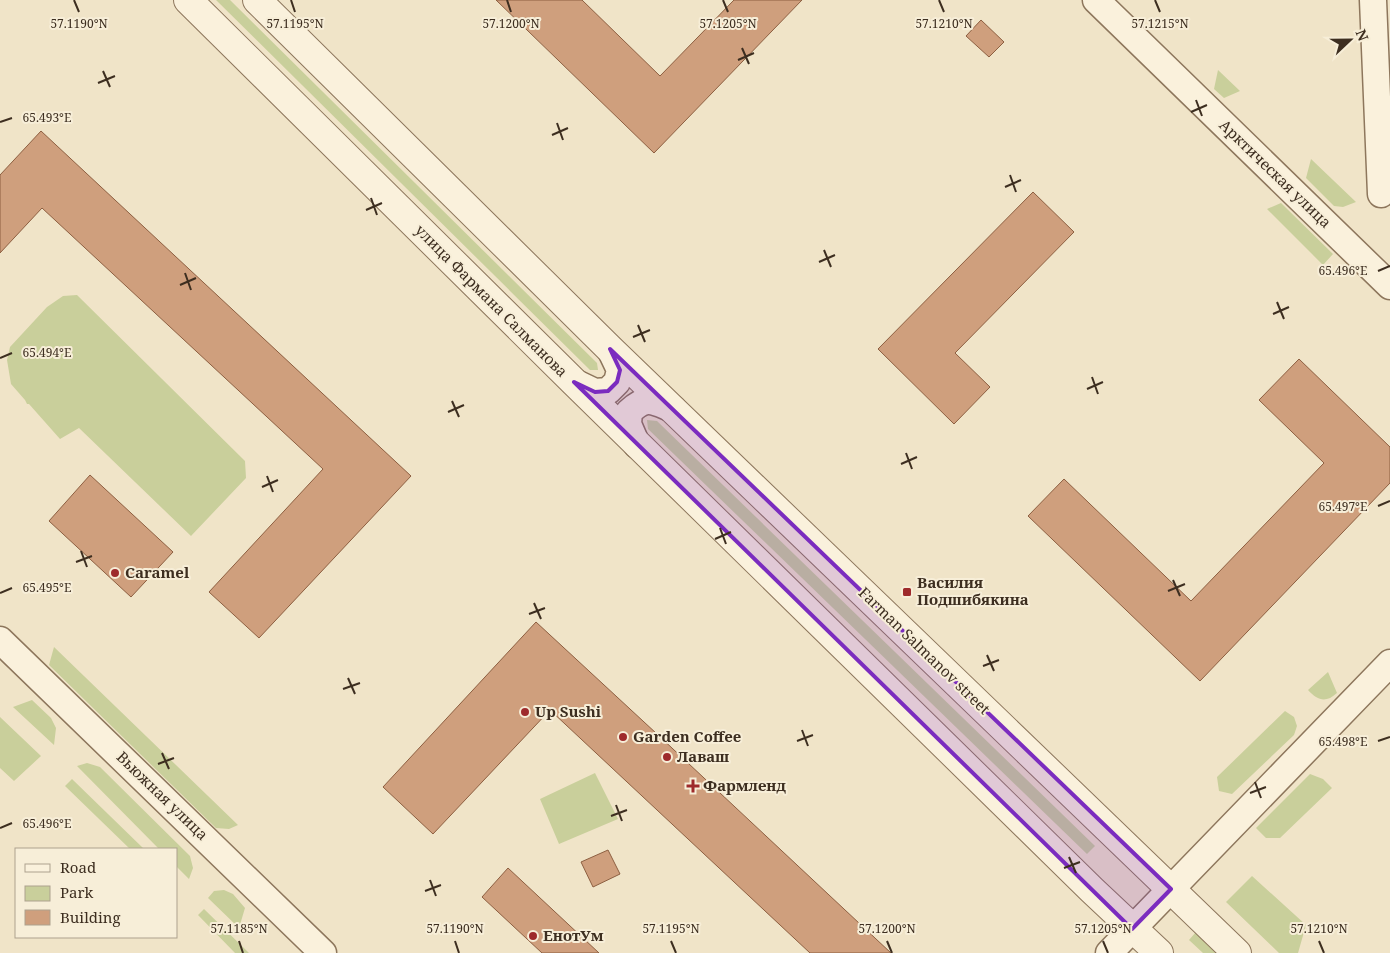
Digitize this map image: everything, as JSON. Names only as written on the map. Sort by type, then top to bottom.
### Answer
[{"type":"street","name":"улица Фармана Салманова","points":[[188,0],[574,382],[595,392],[608,391],[617,382],[620,370],[610,349],[257,0]]},
{"type":"street","name":"Арктическая улица","points":[[1096,0],[1390,286]]},
{"type":"street","points":[[1374,0],[1381,194]]},
{"type":"street","name":"Farman Salmanov street","points":[[610,349],[1237,953]]},
{"type":"street","points":[[574,382],[1132,929],[1159,953]]},
{"type":"street","points":[[638,444],[628,424],[629,412],[638,403],[650,400],[673,409]]},
{"type":"street","name":"Вьюжная улица","points":[[0,640],[323,953]]},
{"type":"street","points":[[1109,953],[1390,663]]},
{"type":"highlighted area","points":[[610,349],[1171,889],[1132,929],[574,382],[595,392],[608,391],[617,382],[620,370]]},
{"type":"green space","points":[[216,0],[230,0],[597,363],[598,370],[590,370]]},
{"type":"green space","points":[[1218,70],[1240,91],[1224,98],[1214,89]]},
{"type":"green space","points":[[1311,159],[1356,202],[1343,207],[1334,206],[1306,178]]},
{"type":"green space","points":[[1281,203],[1333,254],[1323,265],[1267,209]]},
{"type":"green space","points":[[77,295],[245,461],[246,478],[191,536],[79,428],[60,439],[11,384],[7,360],[10,347],[47,307],[63,296]]},
{"type":"green space","points":[[647,420],[657,421],[1095,846],[1087,854],[648,429]]},
{"type":"green space","points":[[54,647],[238,825],[229,829],[216,828],[49,665]]},
{"type":"green space","points":[[1328,672],[1337,693],[1326,699],[1315,697],[1308,690]]},
{"type":"green space","points":[[32,700],[51,718],[56,728],[54,745],[13,707]]},
{"type":"green space","points":[[1285,711],[1294,717],[1297,726],[1294,735],[1232,794],[1219,791],[1217,777]]},
{"type":"green space","points":[[0,717],[41,756],[14,781],[0,768]]},
{"type":"green space","points":[[87,763],[100,767],[190,856],[193,868],[189,879],[178,868],[178,848],[158,848],[77,766]]},
{"type":"green space","points":[[595,773],[618,819],[559,844],[540,799]]},
{"type":"green space","points":[[1310,774],[1323,779],[1332,788],[1280,838],[1266,838],[1256,828]]},
{"type":"green space","points":[[72,779],[143,848],[129,848],[65,786]]},
{"type":"green space","points":[[1252,876],[1306,925],[1298,953],[1279,953],[1226,902]]},
{"type":"green space","points":[[224,890],[233,894],[245,908],[239,928],[208,898],[214,891]]},
{"type":"green space","points":[[204,909],[249,953],[235,953],[198,915]]},
{"type":"green space","points":[[1196,932],[1218,953],[1203,953],[1189,940]]},
{"type":"building","points":[[496,0],[582,0],[660,76],[734,0],[802,0],[654,153]]},
{"type":"building","points":[[981,20],[1004,42],[989,57],[966,36]]},
{"type":"building","points":[[41,131],[411,476],[259,638],[209,592],[323,469],[42,208],[0,253],[0,175]]},
{"type":"building","points":[[1033,192],[1074,232],[955,353],[990,387],[954,424],[878,349]]},
{"type":"building","points":[[1299,359],[1390,447],[1390,483],[1200,681],[1028,516],[1064,479],[1191,601],[1324,463],[1259,400]]},
{"type":"building","points":[[90,475],[173,552],[131,597],[49,521]]},
{"type":"building","points":[[536,622],[891,953],[810,953],[550,710],[433,834],[383,787]]},
{"type":"building","points":[[608,850],[620,874],[593,887],[581,862]]},
{"type":"building","points":[[508,868],[599,953],[542,953],[482,897]]},
{"type":"place","name":"Caramel","points":[[115,573]]},
{"type":"place","name":"Василия Подшибякина","points":[[907,592]]},
{"type":"place","name":"Up Sushi","points":[[525,712]]},
{"type":"place","name":"Garden Coffee","points":[[623,737]]},
{"type":"place","name":"Лаваш","points":[[667,757]]},
{"type":"place","name":"Фармленд","points":[[693,786]]},
{"type":"place","name":"ЕнотУм","points":[[533,936]]}]
